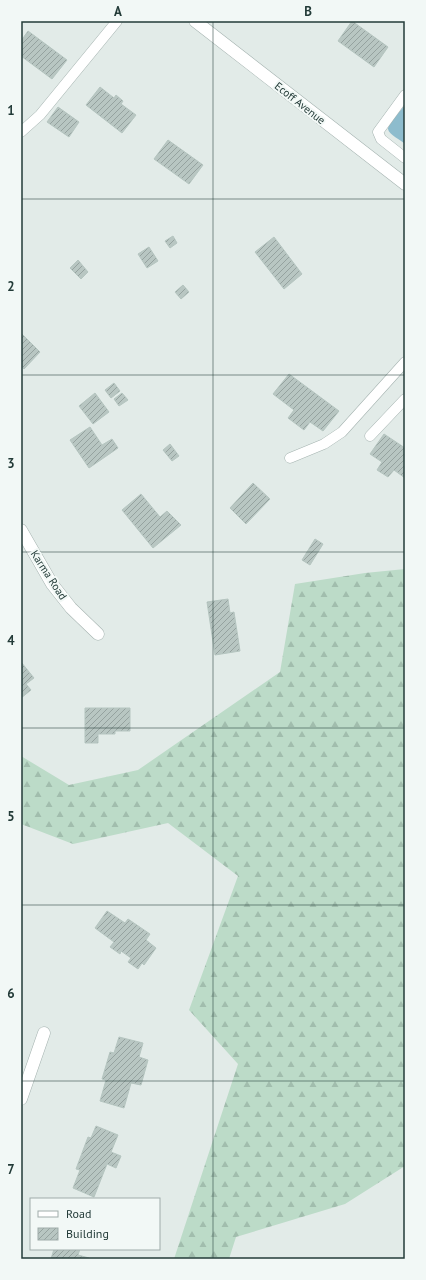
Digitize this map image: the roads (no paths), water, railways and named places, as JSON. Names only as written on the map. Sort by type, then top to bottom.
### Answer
[{"type":"street","name":"Ecoff Avenue","points":[[195,21],[405,184]]},
{"type":"street","name":"Karma Road","points":[[21,530],[52,584],[71,608],[98,634]]},
{"type":"street","points":[[21,1099],[44,1033]]},
{"type":"lane","points":[[21,132],[40,115],[117,21]]},
{"type":"lane","points":[[405,95],[378,132],[381,139],[405,158]]},
{"type":"lane","points":[[290,458],[324,444],[342,432],[405,362]]},
{"type":"lane","points":[[370,436],[405,399]]},
{"type":"water","points":[[405,105],[405,144],[388,129],[392,121]]}]
